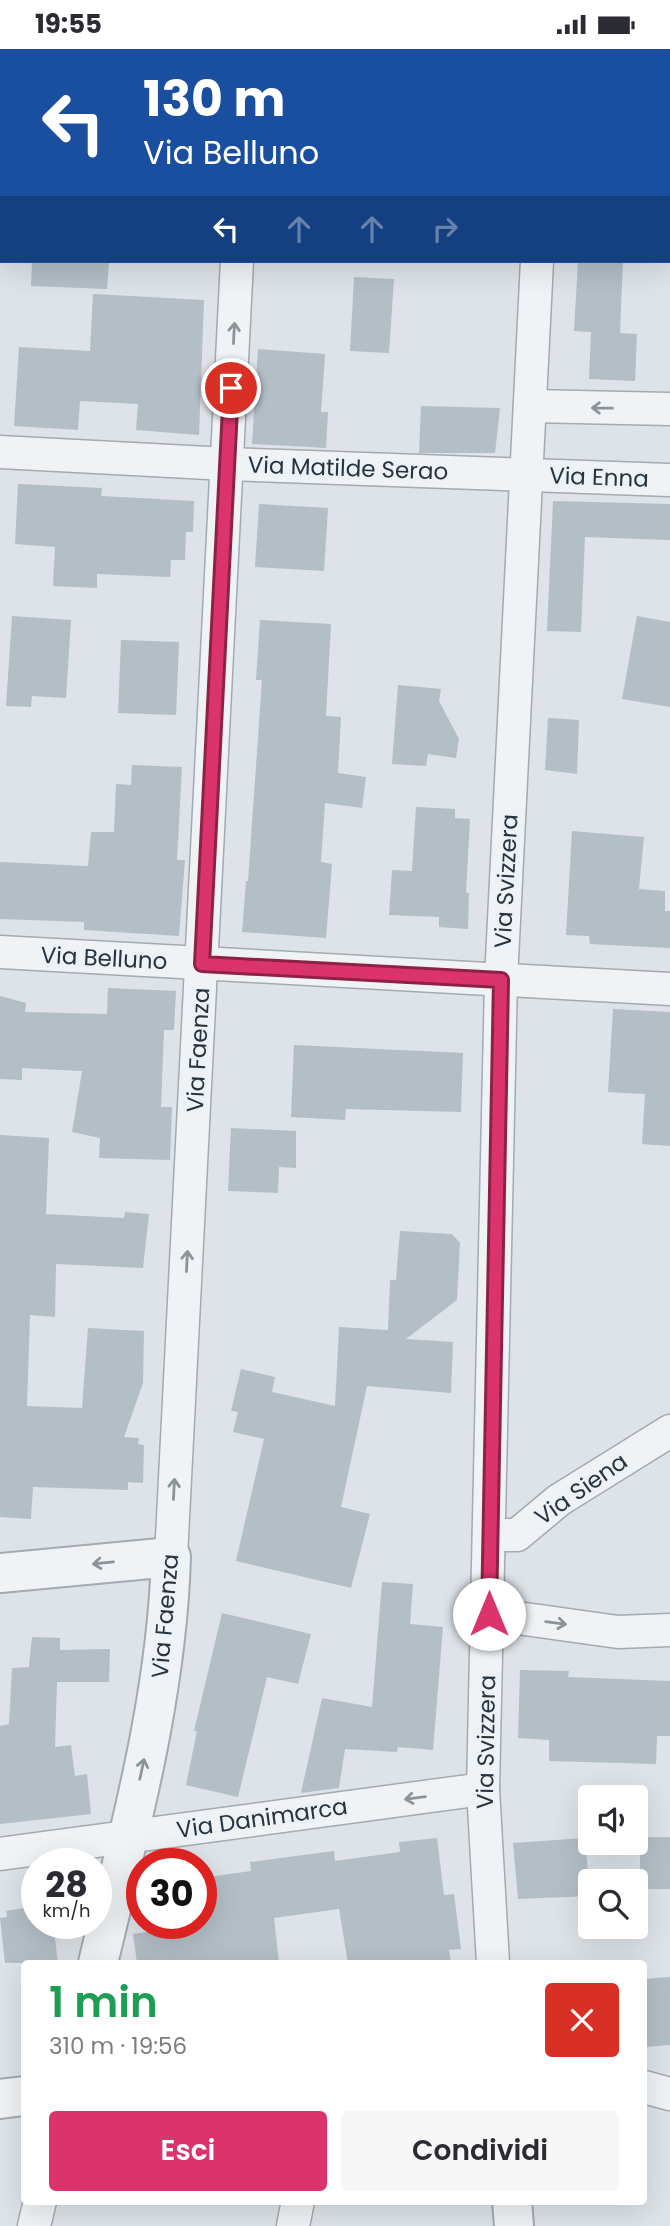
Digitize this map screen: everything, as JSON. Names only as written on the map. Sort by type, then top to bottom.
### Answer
[{"type":"street","name":"Via Faenza","points":[[99,1960],[129,1836],[161,1681],[169,1617],[237,263]]},
{"type":"street","name":"Via Svizzera","points":[[493,1960],[482,1789],[489,1614],[501,980],[537,263]]},
{"type":"street","points":[[530,407],[670,409]]},
{"type":"street","name":"Via Matilde Serao","points":[[0,452],[227,464],[528,475]]},
{"type":"street","name":"Via Enna","points":[[528,475],[670,480]]},
{"type":"street","name":"Via Belluno","points":[[0,953],[670,989]]},
{"type":"street","name":"Via Siena","points":[[489,1535],[517,1535],[559,1500],[670,1431]]},
{"type":"street","points":[[0,1573],[171,1557]]},
{"type":"street","points":[[489,1614],[618,1632],[670,1630]]},
{"type":"street","name":"Via Danimarca","points":[[0,1854],[482,1789]]},
{"type":"street","points":[[647,2088],[670,2094]]},
{"type":"street","points":[[0,2099],[21,2096]]},
{"type":"street","points":[[34,2226],[39,2205]]},
{"type":"street","points":[[293,2226],[297,2205]]},
{"type":"street","points":[[512,2205],[514,2226]]},
{"type":"building","points":[[32,263],[109,263],[107,289],[31,286]]},
{"type":"building","points":[[578,263],[623,263],[620,333],[637,334],[635,381],[589,379],[591,332],[574,331]]},
{"type":"building","points":[[354,277],[394,279],[389,353],[350,351]]},
{"type":"building","points":[[93,294],[204,300],[199,435],[136,430],[138,404],[80,401],[78,430],[14,426],[19,347],[90,351]]},
{"type":"building","points":[[258,349],[325,354],[321,412],[328,412],[326,448],[252,444]]},
{"type":"building","points":[[421,406],[500,408],[495,453],[419,453]]},
{"type":"building","points":[[18,484],[102,488],[101,496],[194,501],[193,532],[186,532],[185,560],[171,560],[170,577],[97,574],[97,588],[53,586],[55,547],[15,544]]},
{"type":"building","points":[[553,501],[670,504],[670,540],[585,537],[581,632],[547,631]]},
{"type":"building","points":[[259,504],[328,508],[324,571],[255,567]]},
{"type":"building","points":[[12,616],[71,620],[66,698],[32,696],[31,707],[6,706]]},
{"type":"building","points":[[637,616],[670,622],[670,707],[622,699]]},
{"type":"building","points":[[260,620],[331,624],[326,716],[341,717],[338,773],[366,777],[362,808],[325,803],[321,862],[332,864],[326,938],[242,932],[262,680],[256,680]]},
{"type":"building","points":[[121,640],[179,642],[176,715],[118,713]]},
{"type":"building","points":[[398,685],[441,689],[439,701],[459,739],[456,758],[428,754],[426,766],[392,764]]},
{"type":"building","points":[[548,718],[579,720],[577,774],[545,770]]},
{"type":"building","points":[[132,765],[182,767],[177,860],[185,860],[179,936],[84,930],[84,922],[0,919],[0,862],[88,866],[91,832],[114,832],[116,784],[131,785]]},
{"type":"building","points":[[416,807],[455,809],[455,818],[470,819],[466,893],[469,893],[468,929],[439,927],[439,917],[389,915],[392,870],[412,871]]},
{"type":"building","points":[[572,831],[644,837],[639,889],[665,891],[665,911],[670,911],[670,948],[590,944],[589,936],[566,935]]},
{"type":"building","points":[[108,988],[176,991],[174,1030],[164,1030],[161,1107],[172,1107],[170,1160],[99,1158],[100,1138],[72,1132],[82,1071],[22,1068],[22,1080],[0,1079],[0,996],[26,1003],[25,1012],[107,1014]]},
{"type":"building","points":[[613,1009],[670,1012],[670,1146],[642,1144],[645,1094],[608,1092]]},
{"type":"building","points":[[294,1045],[463,1053],[461,1112],[346,1109],[345,1120],[291,1117]]},
{"type":"building","points":[[231,1128],[296,1131],[296,1168],[279,1167],[278,1193],[228,1191]]},
{"type":"building","points":[[0,1135],[49,1138],[46,1214],[124,1218],[125,1212],[149,1214],[143,1268],[56,1264],[55,1317],[30,1315],[27,1406],[82,1408],[88,1328],[144,1331],[143,1383],[124,1437],[139,1438],[138,1444],[144,1445],[143,1483],[128,1482],[128,1490],[33,1487],[31,1519],[0,1517]]},
{"type":"building","points":[[400,1231],[452,1234],[460,1243],[457,1300],[406,1339],[453,1342],[451,1393],[367,1386],[341,1507],[370,1514],[351,1588],[236,1561],[264,1439],[233,1432],[238,1412],[231,1411],[241,1369],[275,1377],[272,1392],[335,1406],[339,1327],[388,1330],[390,1280],[396,1280]]},
{"type":"building","points":[[382,1582],[413,1584],[410,1624],[443,1627],[433,1750],[398,1747],[397,1752],[345,1749],[339,1788],[301,1793],[322,1698],[372,1707]]},
{"type":"building","points":[[222,1613],[311,1634],[298,1684],[267,1677],[238,1797],[186,1785],[197,1731],[194,1731]]},
{"type":"building","points":[[32,1637],[60,1638],[60,1650],[110,1649],[109,1682],[57,1682],[55,1747],[71,1745],[75,1776],[87,1774],[91,1814],[0,1824],[0,1726],[9,1724],[12,1668],[29,1667]]},
{"type":"building","points":[[520,1670],[569,1671],[568,1677],[670,1681],[670,1736],[657,1736],[656,1764],[549,1761],[549,1740],[518,1738]]},
{"type":"building","points":[[648,1837],[670,1837],[670,1889],[648,1889],[648,1869],[640,1869],[640,1855],[648,1855]]},
{"type":"building","points":[[437,1838],[444,1895],[454,1894],[461,1949],[449,1950],[451,1960],[348,1960],[339,1909],[274,1918],[279,1960],[137,1960],[134,1939],[217,1939],[217,1876],[251,1871],[250,1862],[334,1851],[335,1861],[400,1852],[399,1842]]},
{"type":"building","points":[[578,1838],[578,1855],[586,1855],[588,1869],[578,1869],[578,1896],[518,1899],[513,1843]]},
{"type":"building","points":[[21,1909],[21,1939],[55,1939],[58,1960],[5,1963],[0,1918],[7,1917],[6,1911]]},
{"type":"building","points":[[670,1977],[670,2045],[647,2047],[647,1979]]},
{"type":"route","points":[[231,388],[202,964],[501,980],[489,1614]]}]
